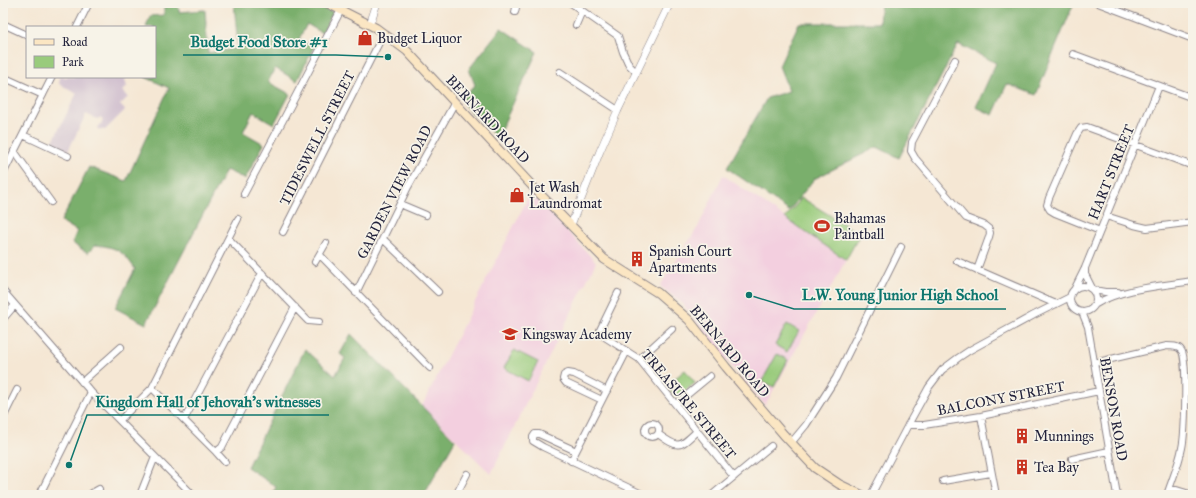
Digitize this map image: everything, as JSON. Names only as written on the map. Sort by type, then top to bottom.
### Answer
[{"type":"main road","name":"BERNARD ROAD","points":[[327,3],[370,24],[407,51],[535,189],[604,259],[658,293],[689,320],[726,367],[815,468],[839,484],[862,495]]},
{"type":"street","points":[[78,26],[89,3]]},
{"type":"street","points":[[370,24],[378,3]]},
{"type":"street","points":[[514,12],[517,3]]},
{"type":"street","points":[[571,3],[618,36],[629,65],[636,72]]},
{"type":"street","points":[[571,226],[600,151],[618,110],[670,3]]},
{"type":"street","points":[[1098,3],[1193,39]]},
{"type":"street","points":[[244,194],[341,10]]},
{"type":"street","points":[[576,25],[582,11]]},
{"type":"street","points":[[3,24],[26,35]]},
{"type":"street","name":"TIDESWELL STREET","points":[[282,232],[384,33]]},
{"type":"street","points":[[1073,54],[1193,98]]},
{"type":"street","points":[[955,60],[912,142],[911,151],[915,158],[966,218],[990,229],[990,237],[977,270]]},
{"type":"street","points":[[560,72],[618,110]]},
{"type":"street","points":[[3,77],[43,95]]},
{"type":"street","points":[[3,174],[52,78]]},
{"type":"street","name":"HART STREET","points":[[1075,288],[1085,268],[1160,86]]},
{"type":"street","name":"GARDEN VIEW ROAD","points":[[356,292],[400,204],[455,102]]},
{"type":"street","points":[[1100,231],[1055,213],[1050,210],[1047,205],[1077,134],[1081,128],[1087,128],[1193,166]]},
{"type":"street","points":[[23,135],[68,156]]},
{"type":"street","points":[[14,151],[51,202]]},
{"type":"street","points":[[400,204],[426,214]]},
{"type":"street","points":[[1106,216],[1147,228],[1193,222]]},
{"type":"street","points":[[120,420],[152,388],[238,219]]},
{"type":"street","points":[[229,239],[308,321],[319,322]]},
{"type":"street","points":[[383,239],[438,292]]},
{"type":"street","points":[[315,262],[326,243]]},
{"type":"street","points":[[791,442],[806,425],[836,378],[901,247]]},
{"type":"street","points":[[320,255],[430,368]]},
{"type":"street","points":[[957,261],[1057,304],[1072,306],[1074,309],[1082,312],[1090,310],[1105,298],[1124,292],[1193,281]]},
{"type":"street","points":[[1085,268],[1085,274],[1096,295],[1096,304]]},
{"type":"street","points":[[184,420],[262,273]]},
{"type":"street","points":[[1072,306],[1070,297],[1071,292],[1079,286],[1084,285],[1105,292],[1124,292]]},
{"type":"street","points":[[3,291],[91,392],[193,495]]},
{"type":"street","name":"TREASURE STREET","points":[[618,293],[600,332],[602,336],[639,359],[734,477]]},
{"type":"street","points":[[871,495],[929,387],[942,370],[970,350],[1070,297]]},
{"type":"street","points":[[3,319],[15,305]]},
{"type":"street","points":[[216,452],[222,447],[295,307]]},
{"type":"street","points":[[1088,328],[1090,310]]},
{"type":"street","points":[[1082,312],[1088,328]]},
{"type":"street","name":"BENSON ROAD","points":[[1088,328],[1117,495]]},
{"type":"street","points":[[639,359],[672,329]]},
{"type":"street","points":[[1094,363],[1167,346],[1178,348],[1183,352],[1185,367],[1184,438],[1181,454],[1167,495]]},
{"type":"street","points":[[82,382],[121,347]]},
{"type":"street","points":[[572,461],[627,351]]},
{"type":"street","points":[[602,400],[566,383],[563,379],[564,375],[568,373],[574,374],[607,391]]},
{"type":"street","points":[[676,404],[710,376]]},
{"type":"street","points":[[152,388],[225,462]]},
{"type":"street","points":[[3,418],[17,390]]},
{"type":"street","name":"BALCONY STREET","points":[[908,425],[924,425],[981,416],[1099,391]]},
{"type":"street","points":[[41,495],[41,492],[91,392]]},
{"type":"street","points":[[981,416],[996,495]]},
{"type":"street","points":[[658,434],[670,443],[680,445],[697,431]]},
{"type":"street","points":[[576,451],[539,434],[535,434],[533,437],[534,443],[572,461],[630,492],[642,495]]},
{"type":"street","points":[[712,495],[771,446]]},
{"type":"street","points":[[1072,459],[1109,451]]},
{"type":"street","points":[[140,495],[155,457]]},
{"type":"street","points":[[943,481],[992,473]]},
{"type":"street","points":[[456,495],[467,474]]},
{"type":"street","points":[[1170,488],[1193,495]]},
{"type":"street","points":[[90,495],[99,489]]},
{"type":"shaded area","points":[[60,78],[126,78],[127,87],[122,91],[128,97],[120,105],[125,110],[105,130],[97,129],[103,121],[101,117],[97,119],[86,114],[68,151],[52,143],[77,93],[59,84]]},
{"type":"shaded area","points":[[723,175],[846,260],[765,405],[714,345],[683,304],[660,286],[698,227]]},
{"type":"shaded area","name":"Kingsway Academy","points":[[531,192],[596,262],[491,474],[422,406]]},
{"type":"green space","points":[[164,3],[178,3],[179,12],[205,10],[208,53],[238,48],[234,3],[316,3],[333,12],[322,33],[307,24],[299,39],[314,47],[297,81],[275,68],[268,82],[290,94],[274,124],[253,112],[243,132],[264,144],[245,179],[226,170],[146,324],[115,308],[135,269],[127,258],[119,251],[103,246],[95,245],[88,253],[72,243],[77,231],[61,221],[89,167],[126,181],[169,88],[147,78],[156,78],[156,26],[146,26],[150,16],[164,15]]},
{"type":"green space","points":[[881,3],[1074,3],[1036,95],[1007,84],[993,115],[976,107],[996,63],[958,44],[899,158],[877,147],[814,179],[789,211],[727,168],[767,98],[789,91],[779,66],[799,23],[879,23]]},
{"type":"green space","points":[[501,28],[537,52],[497,138],[464,105],[463,98],[475,85],[469,69]]},
{"type":"green space","name":"Bahamas Paintball","points":[[802,198],[860,234],[846,260],[785,218]]},
{"type":"green space","points":[[787,324],[799,331],[787,352],[775,345]]},
{"type":"green space","points":[[351,334],[455,440],[424,495],[272,495],[276,487],[247,467],[305,349],[335,376],[345,358],[340,354]]},
{"type":"green space","points":[[514,350],[538,362],[528,381],[504,368]]},
{"type":"green space","points":[[777,354],[788,360],[774,387],[762,381]]},
{"type":"green space","points":[[685,370],[695,383],[676,398],[666,386]]},
{"type":"place","name":"Budget Liquor","points":[[365,38]]},
{"type":"place","name":"Budget Food Store #1","points":[[388,57]]},
{"type":"place","name":"Jet Wash Laundromat","points":[[517,195]]},
{"type":"place","name":"Bahamas Paintball","points":[[822,226]]},
{"type":"place","name":"Spanish Court Apartments","points":[[637,259]]},
{"type":"place","name":"L.W. Young Junior High School","points":[[749,295]]},
{"type":"place","name":"Kingsway Academy","points":[[510,334]]},
{"type":"place","name":"Munnings","points":[[1022,436]]},
{"type":"place","name":"Kingdom Hall of Jehovah’s witnesses","points":[[69,465]]},
{"type":"place","name":"Tea Bay","points":[[1022,467]]}]
